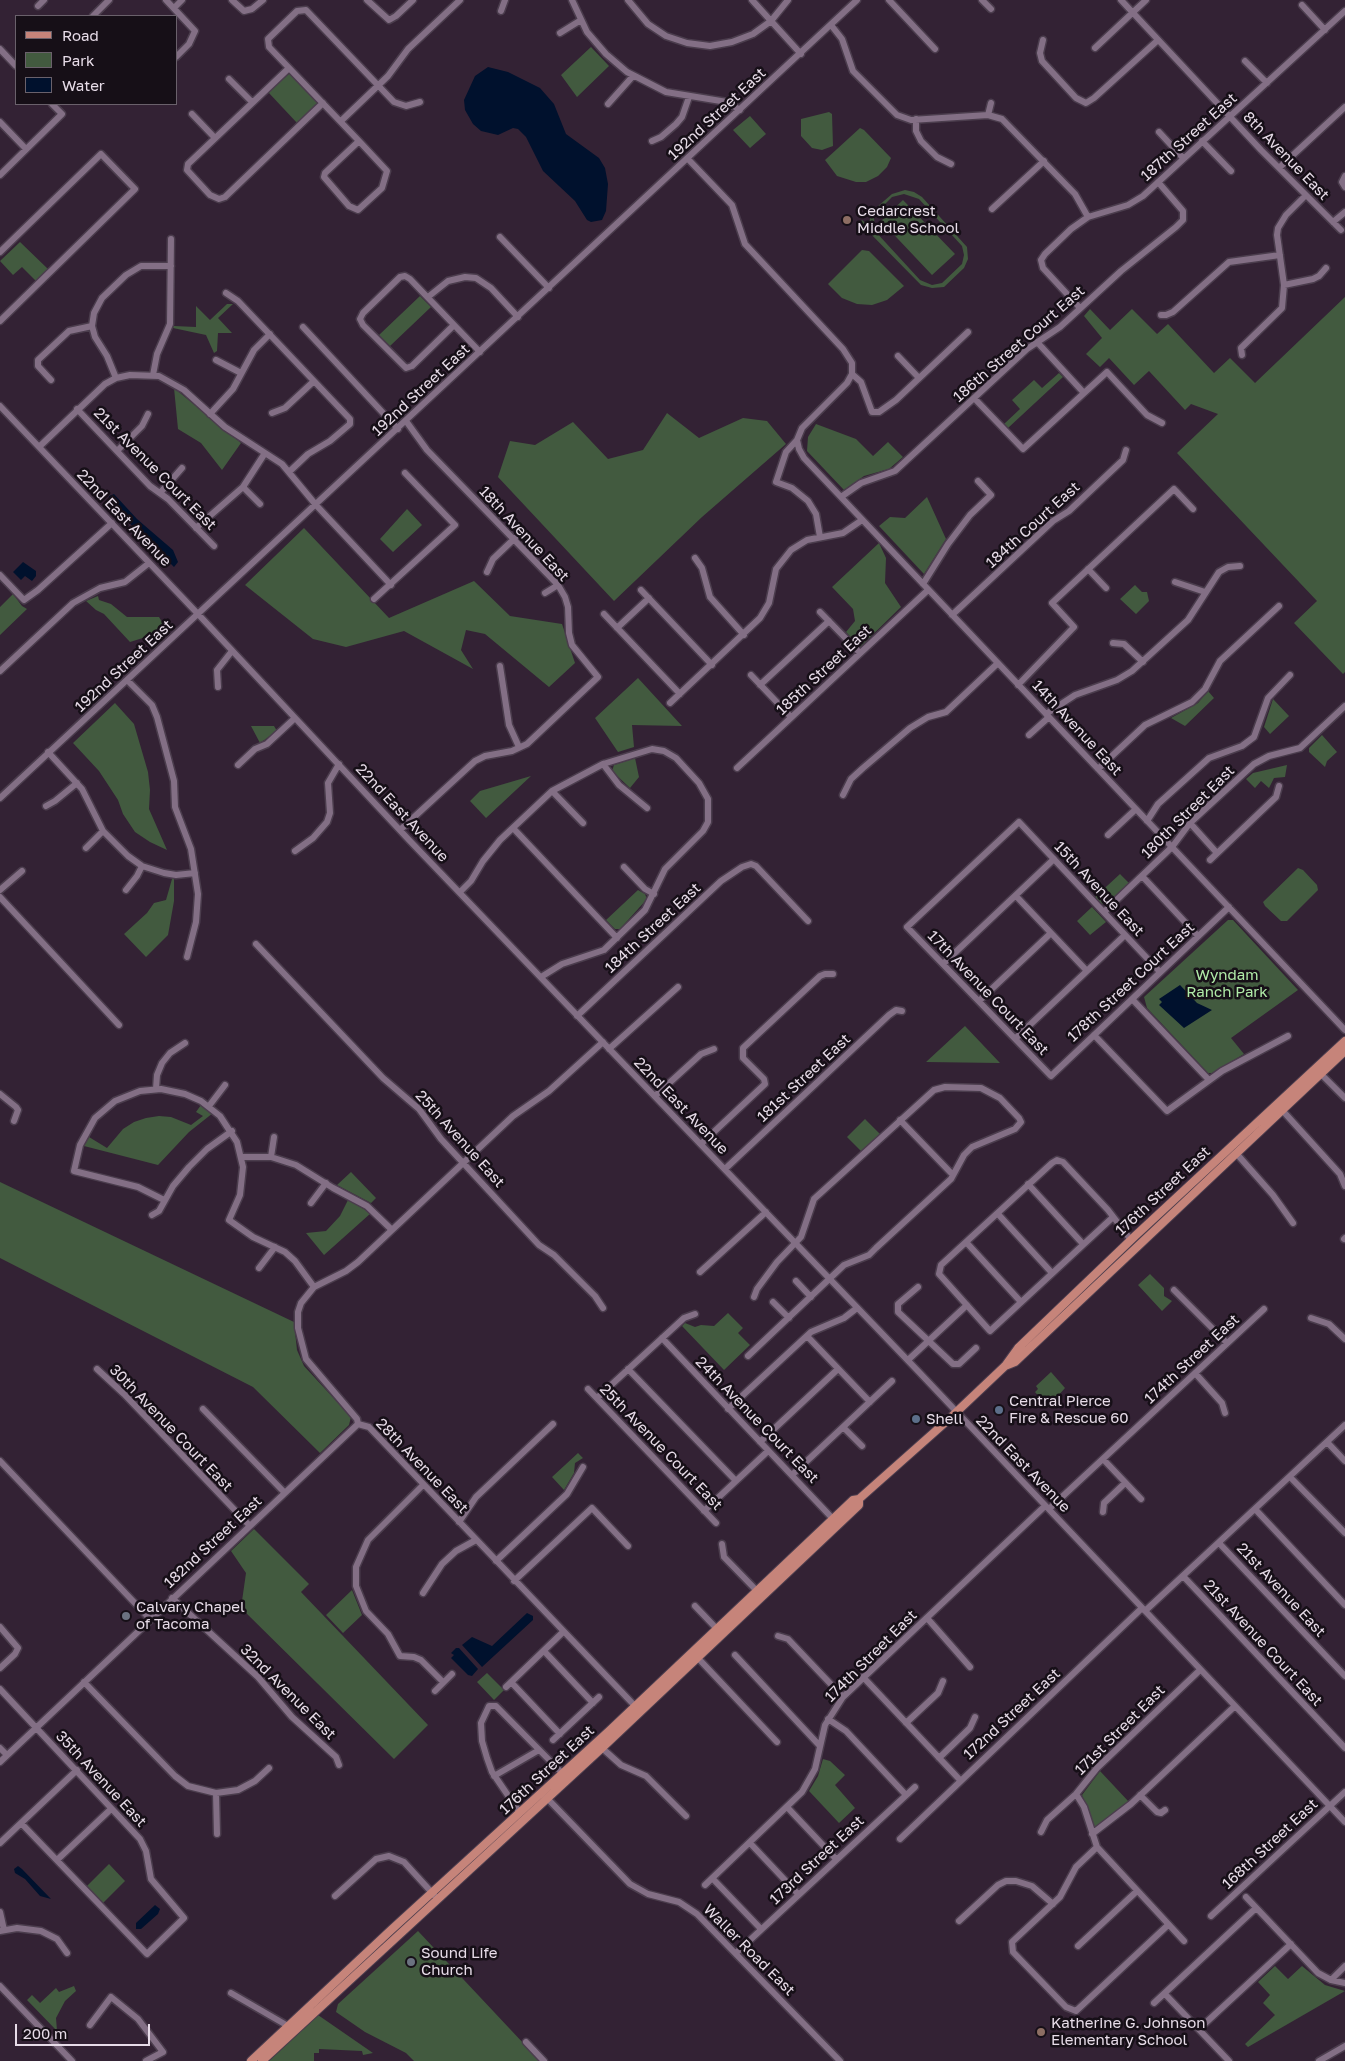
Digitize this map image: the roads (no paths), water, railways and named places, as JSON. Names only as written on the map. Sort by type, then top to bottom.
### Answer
[{"type":"main road","name":"176th Street East","points":[[1005,1366],[1015,1362],[1236,1153],[1254,1131],[1345,1041]]},
{"type":"main road","name":"176th Street East","points":[[262,2061],[520,1813],[544,1796],[562,1774],[834,1520],[853,1500],[859,1499],[1005,1366],[1018,1348],[1130,1240],[1254,1131],[1282,1110],[1345,1051]]},
{"type":"main road","points":[[1145,1237],[1147,1231],[1165,1214],[1168,1205]]},
{"type":"main road","points":[[1109,1272],[1114,1262],[1130,1246],[1130,1240]]},
{"type":"main road","name":"176th Street East","points":[[251,2061],[544,1796],[602,1748],[858,1505],[859,1499]]},
{"type":"main road","points":[[741,1616],[741,1611],[764,1590],[760,1589]]},
{"type":"main road","points":[[618,1732],[619,1726],[636,1710],[636,1706]]},
{"type":"street","points":[[38,6],[44,0]]},
{"type":"street","points":[[93,15],[109,0]]},
{"type":"street","points":[[166,0],[194,29],[194,36],[178,55]]},
{"type":"street","points":[[174,8],[182,0]]},
{"type":"street","points":[[232,0],[244,11],[252,9],[263,0]]},
{"type":"street","points":[[367,0],[388,20],[396,16],[413,0]]},
{"type":"street","points":[[341,122],[378,85],[408,50],[460,0]]},
{"type":"street","points":[[501,11],[505,0]]},
{"type":"street","points":[[572,0],[587,32],[606,54],[633,76],[666,92],[727,102],[740,110]]},
{"type":"street","points":[[628,0],[640,16],[656,30],[676,40],[698,45],[732,42],[753,34],[771,21],[788,0]]},
{"type":"street","points":[[752,0],[801,54]]},
{"type":"street","name":"192nd Street East","points":[[0,798],[857,0]]},
{"type":"street","points":[[889,0],[935,50]]},
{"type":"street","points":[[982,0],[991,9]]},
{"type":"street","name":"8th Avenue East","points":[[1121,0],[1341,230]]},
{"type":"street","points":[[1095,48],[1146,0]]},
{"type":"street","points":[[1302,5],[1325,30]]},
{"type":"street","points":[[359,141],[324,177],[349,206],[356,209],[360,208],[382,188],[387,172],[359,141],[269,47],[270,36],[297,11],[304,9],[400,105],[409,106],[420,102]]},
{"type":"street","name":"187th Street East","points":[[1080,308],[1043,268],[1041,262],[1045,254],[1071,229],[1088,217],[1128,205],[1143,196],[1229,115],[1267,83],[1345,11]]},
{"type":"street","points":[[560,33],[581,20]]},
{"type":"street","points":[[831,25],[842,38],[850,65],[856,74],[897,115],[907,119],[988,115],[1002,118],[1075,194],[1088,217]]},
{"type":"street","points":[[1043,40],[1040,53],[1042,61],[1076,98],[1086,102],[1094,98],[1158,40]]},
{"type":"street","points":[[0,49],[15,65]]},
{"type":"street","points":[[1245,61],[1267,83]]},
{"type":"street","points":[[289,68],[186,168],[210,195],[220,199],[225,197],[323,103]]},
{"type":"street","points":[[608,104],[621,92],[633,76]]},
{"type":"street","points":[[229,79],[252,102]]},
{"type":"street","points":[[652,140],[661,137],[676,124],[682,117],[689,97]]},
{"type":"street","points":[[988,115],[991,103]]},
{"type":"street","points":[[0,175],[62,114],[53,105]]},
{"type":"street","points":[[1280,167],[1345,107]]},
{"type":"street","points":[[192,114],[215,138]]},
{"type":"street","points":[[916,119],[916,131],[921,141],[937,157],[951,164]]},
{"type":"street","points":[[0,122],[26,149]]},
{"type":"street","points":[[1159,132],[1183,158]]},
{"type":"street","points":[[1202,141],[1231,171]]},
{"type":"street","points":[[0,252],[101,154],[135,188],[0,321]]},
{"type":"street","points":[[688,159],[732,206],[745,244],[847,354],[852,363],[852,374],[845,386],[804,425],[798,440],[786,452],[776,482],[792,488],[808,501],[818,520],[820,537]]},
{"type":"street","points":[[992,209],[1044,161]]},
{"type":"street","points":[[1345,176],[1342,182],[1345,187]]},
{"type":"street","name":"186th Street Court East","points":[[841,497],[862,483],[895,471],[1037,342],[1060,327],[1121,271],[1161,240],[1184,217],[1179,205],[1158,182]]},
{"type":"street","points":[[1242,355],[1241,348],[1282,308],[1284,286],[1277,235],[1279,224],[1306,195]]},
{"type":"street","points":[[1333,222],[1345,212]]},
{"type":"street","points":[[500,237],[549,288]]},
{"type":"street","points":[[153,375],[157,354],[170,324],[171,239]]},
{"type":"street","points":[[1161,315],[1172,312],[1229,262],[1280,255]]},
{"type":"street","points":[[116,378],[107,356],[95,337],[92,326],[94,313],[102,298],[126,275],[141,266],[171,266]]},
{"type":"street","points":[[1284,286],[1313,279],[1320,276],[1326,268]]},
{"type":"street","points":[[454,325],[412,366],[406,368],[362,325],[360,319],[362,313],[394,283],[405,276],[428,297],[480,352]]},
{"type":"street","points":[[428,297],[448,281],[465,277],[484,282],[518,317]]},
{"type":"street","points":[[226,293],[238,301],[350,419],[350,424],[330,441],[308,454],[289,472]]},
{"type":"street","points":[[51,380],[37,363],[69,331],[92,326]]},
{"type":"street","points":[[303,327],[398,429]]},
{"type":"street","points":[[852,374],[861,382],[873,413],[886,408],[968,332]]},
{"type":"street","points":[[210,414],[233,389],[254,350],[270,334]]},
{"type":"street","points":[[1037,342],[1084,393]]},
{"type":"street","points":[[898,356],[919,378]]},
{"type":"street","points":[[216,360],[241,373]]},
{"type":"street","points":[[974,398],[1023,450],[1107,372],[1147,415],[1162,423]]},
{"type":"street","points":[[39,447],[96,391],[116,378],[143,374],[171,381],[184,390],[225,427],[289,472],[316,505],[391,585]]},
{"type":"street","points":[[272,412],[285,408],[314,381]]},
{"type":"street","name":"22nd East Avenue","points":[[0,406],[400,830],[908,1360],[1345,1822]]},
{"type":"street","name":"21st Avenue Court East","points":[[77,409],[150,486],[160,493],[214,546]]},
{"type":"street","points":[[117,451],[142,426],[148,414]]},
{"type":"street","name":"18th Avenue East","points":[[406,421],[427,450],[482,508],[515,538],[558,585],[568,607],[569,633],[572,645],[598,677],[527,744],[519,747]]},
{"type":"street","name":"14th Avenue East","points":[[798,440],[798,447],[804,458],[1345,1030]]},
{"type":"street","name":"184th Court East","points":[[952,616],[1053,521],[1074,507],[1123,460],[1126,450]]},
{"type":"street","points":[[196,528],[243,487],[264,453]]},
{"type":"street","points":[[160,493],[182,468]]},
{"type":"street","points":[[374,599],[455,525],[405,473]]},
{"type":"street","name":"185th Street East","points":[[737,768],[860,653],[926,587],[948,544],[970,515],[991,495],[978,481]]},
{"type":"street","points":[[243,487],[260,504]]},
{"type":"street","points":[[1018,685],[1074,627],[1052,604],[1174,489],[1193,509]]},
{"type":"street","points":[[670,703],[760,618],[767,608],[776,569],[783,558],[803,542],[843,533],[862,520]]},
{"type":"street","points":[[0,575],[24,600],[38,590],[112,523]]},
{"type":"street","points":[[487,572],[493,559],[515,538]]},
{"type":"street","points":[[695,558],[702,568],[710,597],[744,635]]},
{"type":"street","points":[[0,672],[73,603],[100,588],[125,582],[149,562]]},
{"type":"street","points":[[1030,735],[1048,716],[1075,695],[1117,680],[1143,662],[1188,620],[1205,592],[1224,569],[1240,566]]},
{"type":"street","points":[[1088,569],[1106,588]]},
{"type":"street","points":[[1175,582],[1205,592]]},
{"type":"street","points":[[545,593],[558,585]]},
{"type":"street","points":[[641,590],[712,664]]},
{"type":"street","points":[[617,628],[649,598]]},
{"type":"street","points":[[1098,769],[1145,725],[1192,702],[1204,689],[1220,661],[1279,606]]},
{"type":"street","points":[[820,612],[860,653]]},
{"type":"street","points":[[604,614],[680,694]]},
{"type":"street","points":[[760,685],[829,621]]},
{"type":"street","points":[[1113,643],[1124,644],[1143,662]]},
{"type":"street","points":[[218,687],[216,670],[232,651]]},
{"type":"street","points":[[844,795],[851,780],[863,768],[910,728],[928,717],[946,712],[998,663]]},
{"type":"street","points":[[400,830],[474,761],[519,747],[509,725],[500,666]]},
{"type":"street","points":[[751,675],[791,718]]},
{"type":"street","points":[[1147,821],[1158,804],[1210,758],[1242,746],[1254,737],[1268,698],[1290,675]]},
{"type":"street","points":[[127,680],[152,706],[157,717],[174,781],[175,807],[191,849],[198,894],[196,922],[187,957]]},
{"type":"street","name":"180th Street East","points":[[1104,912],[1172,847],[1190,823],[1254,764],[1269,756],[1300,748],[1345,706]]},
{"type":"street","points":[[238,765],[255,749],[266,744],[295,718]]},
{"type":"street","points":[[460,892],[471,881],[488,853],[552,791],[603,764],[652,748],[664,751],[676,758],[704,790],[709,813],[708,822],[703,831],[665,869],[645,910],[616,938],[598,953],[562,964],[541,977]]},
{"type":"street","points":[[48,752],[77,783],[88,800],[103,831],[117,847],[142,866],[176,875],[195,873]]},
{"type":"street","points":[[295,851],[313,838],[327,822],[330,812],[328,783],[338,764]]},
{"type":"street","points":[[603,764],[619,786],[647,808]]},
{"type":"street","points":[[46,806],[77,783]]},
{"type":"street","points":[[1210,860],[1276,797],[1279,786]]},
{"type":"street","points":[[552,791],[583,823]]},
{"type":"street","points":[[1108,835],[1136,809]]},
{"type":"street","name":"15th Avenue East","points":[[908,927],[1019,822],[1160,972]]},
{"type":"street","points":[[1190,823],[1218,853]]},
{"type":"street","points":[[513,828],[616,938]]},
{"type":"street","points":[[86,848],[103,831]]},
{"type":"street","points":[[943,964],[1054,859]]},
{"type":"street","name":"184th Street East","points":[[577,1016],[721,881],[749,864],[756,866],[808,921]]},
{"type":"street","points":[[126,890],[142,866]]},
{"type":"street","points":[[624,867],[645,889],[654,894]]},
{"type":"street","points":[[0,890],[22,871]]},
{"type":"street","points":[[1142,876],[1198,936]]},
{"type":"street","points":[[1016,896],[1087,971]]},
{"type":"street","points":[[0,897],[119,1025]]},
{"type":"street","name":"178th Street Court East","points":[[1051,1076],[1229,907]]},
{"type":"street","name":"17th Avenue Court East","points":[[908,927],[1051,1076]]},
{"type":"street","points":[[979,1001],[1051,933]]},
{"type":"street","points":[[1016,1038],[1125,935]]},
{"type":"street","name":"25th Avenue East","points":[[256,944],[383,1078],[419,1109],[441,1139],[463,1163],[539,1245],[554,1255],[595,1296],[602,1308]]},
{"type":"street","points":[[701,1144],[765,1084],[764,1079],[744,1058],[743,1048],[820,976],[833,974]]},
{"type":"street","points":[[609,1049],[678,987]]},
{"type":"street","points":[[1132,999],[1209,1080]]},
{"type":"street","name":"181st Street East","points":[[725,1169],[889,1015],[896,1010],[902,1011]]},
{"type":"street","points":[[1094,1035],[1167,1111],[1230,1066],[1288,1036]]},
{"type":"street","points":[[164,1200],[138,1187],[74,1171],[83,1136],[101,1112],[115,1101],[131,1094],[156,1089],[185,1094],[209,1106],[232,1131],[241,1157],[242,1186],[237,1205],[229,1220],[253,1237],[275,1247],[295,1261],[314,1287],[346,1271],[513,1116],[549,1091],[603,1042]]},
{"type":"street","points":[[156,1089],[157,1075],[162,1063],[170,1053],[185,1043]]},
{"type":"street","points":[[655,1096],[701,1054],[714,1049]]},
{"type":"street","points":[[1321,1074],[1345,1098]]},
{"type":"street","points":[[209,1106],[225,1085]]},
{"type":"street","points":[[748,1356],[844,1265],[868,1255],[952,1175],[964,1155],[972,1148],[1008,1133],[1020,1125],[1021,1122],[1016,1114],[991,1091],[981,1088],[944,1087],[934,1090],[814,1199],[804,1231],[757,1289],[754,1297]]},
{"type":"street","points":[[0,1094],[18,1110],[14,1122]]},
{"type":"street","points":[[1282,1110],[1340,1174],[1345,1186]]},
{"type":"street","points":[[900,1120],[952,1175]]},
{"type":"street","points":[[152,1215],[159,1210],[180,1177],[197,1158],[232,1131]]},
{"type":"street","points":[[271,1157],[274,1136]]},
{"type":"street","points":[[1236,1153],[1274,1195],[1293,1223]]},
{"type":"street","points":[[241,1157],[271,1157],[296,1165],[367,1206],[392,1230]]},
{"type":"street","points":[[1112,1218],[990,1331],[940,1276],[938,1271],[941,1265],[998,1214],[1028,1184],[1058,1160],[1063,1162],[1108,1210],[1112,1218],[1130,1240]]},
{"type":"street","points":[[311,1203],[326,1184]]},
{"type":"street","points":[[1028,1184],[1084,1244]]},
{"type":"street","points":[[700,1272],[766,1212]]},
{"type":"street","points":[[998,1214],[1052,1273]]},
{"type":"street","points":[[966,1242],[1021,1302]]},
{"type":"street","points":[[259,1268],[275,1247]]},
{"type":"street","points":[[796,1280],[811,1297]]},
{"type":"street","name":"28th Avenue East","points":[[314,1287],[301,1303],[298,1312],[301,1346],[309,1364],[357,1419],[358,1424],[368,1426],[514,1581],[636,1706]]},
{"type":"street","points":[[918,1287],[897,1307],[898,1312],[953,1364],[959,1364],[976,1348]]},
{"type":"street","points":[[1174,1290],[1227,1343]]},
{"type":"street","points":[[774,1302],[789,1318]]},
{"type":"street","points":[[908,1360],[967,1305]]},
{"type":"street","points":[[728,1409],[806,1336],[817,1328],[844,1318],[857,1308]]},
{"type":"street","name":"174th Street East","points":[[705,1886],[788,1807],[811,1778],[828,1718],[843,1697],[1264,1309]]},
{"type":"street","points":[[597,1398],[684,1318],[695,1314]]},
{"type":"street","points":[[1311,1318],[1329,1324],[1345,1338]]},
{"type":"street","points":[[806,1336],[870,1402]]},
{"type":"street","name":"24th Avenue Court East","points":[[662,1338],[834,1520]]},
{"type":"street","name":"30th Avenue Court East","points":[[97,1369],[124,1394],[249,1525]]},
{"type":"street","points":[[628,1369],[736,1481]]},
{"type":"street","points":[[760,1442],[838,1369]]},
{"type":"street","points":[[1195,1373],[1222,1403],[1225,1413]]},
{"type":"street","points":[[792,1475],[892,1381]]},
{"type":"street","name":"25th Avenue Court East","points":[[588,1388],[716,1523]]},
{"type":"street","points":[[203,1409],[284,1492]]},
{"type":"street","name":"182nd Street East","points":[[0,1762],[358,1424]]},
{"type":"street","points":[[459,1522],[476,1497],[553,1424]]},
{"type":"street","name":"172nd Street East","points":[[900,1839],[960,1780],[1345,1425]]},
{"type":"street","points":[[843,1427],[862,1446]]},
{"type":"street","points":[[1327,1442],[1345,1461]]},
{"type":"street","points":[[704,1510],[768,1451]]},
{"type":"street","points":[[1103,1459],[1141,1499]]},
{"type":"street","points":[[0,1461],[150,1619]]},
{"type":"street","points":[[496,1561],[567,1494],[583,1467]]},
{"type":"street","points":[[1290,1477],[1345,1533]]},
{"type":"street","points":[[1103,1512],[1104,1503],[1125,1483]]},
{"type":"street","points":[[423,1485],[368,1540],[356,1567],[356,1586],[362,1604],[388,1634],[400,1656],[414,1657],[421,1660],[443,1682]]},
{"type":"street","points":[[514,1581],[592,1508],[628,1546]]},
{"type":"street","points":[[1255,1509],[1345,1605]]},
{"type":"street","points":[[423,1593],[442,1564],[456,1551],[476,1540]]},
{"type":"street","name":"21st Avenue East","points":[[1219,1543],[1345,1676]]},
{"type":"street","points":[[722,1544],[724,1557],[760,1589]]},
{"type":"street","name":"21st Avenue Court East","points":[[1183,1576],[1345,1748]]},
{"type":"street","name":"32nd Avenue East","points":[[172,1598],[258,1677],[292,1717],[336,1756],[338,1765]]},
{"type":"street","points":[[695,1606],[717,1629]]},
{"type":"street","points":[[927,1618],[970,1667]]},
{"type":"street","points":[[0,1627],[18,1647],[14,1654],[0,1668]]},
{"type":"street","points":[[560,1734],[509,1685],[563,1632]]},
{"type":"street","points":[[778,1636],[788,1639],[843,1697]]},
{"type":"street","points":[[544,1651],[593,1703]]},
{"type":"street","points":[[735,1655],[819,1745]]},
{"type":"street","points":[[696,1657],[778,1742]]},
{"type":"street","name":"171st Street East","points":[[1041,1832],[1048,1820],[1076,1794],[1096,1768],[1200,1670]]},
{"type":"street","points":[[434,1691],[452,1674]]},
{"type":"street","points":[[863,1677],[960,1780]]},
{"type":"street","points":[[906,1722],[938,1693],[942,1681]]},
{"type":"street","points":[[84,1682],[175,1776],[188,1786],[216,1793],[228,1792],[244,1787],[269,1768]]},
{"type":"street","name":"35th Avenue East","points":[[0,1689],[140,1839],[146,1851],[150,1879],[184,1918],[147,1954],[57,1860]]},
{"type":"street","points":[[553,1740],[599,1697]]},
{"type":"street","points":[[520,1813],[494,1776],[486,1758],[481,1730],[485,1711],[492,1704],[562,1774]]},
{"type":"street","points":[[1092,1834],[1140,1795],[1235,1706]]},
{"type":"street","points":[[939,1758],[970,1728],[974,1717]]},
{"type":"street","points":[[828,1718],[846,1731],[906,1795]]},
{"type":"street","points":[[0,1748],[7,1755]]},
{"type":"street","points":[[602,1748],[621,1765],[646,1776],[686,1816]]},
{"type":"street","points":[[494,1776],[539,1750]]},
{"type":"street","points":[[0,1843],[77,1770]]},
{"type":"street","name":"173rd Street East","points":[[736,1953],[915,1787]]},
{"type":"street","name":"168th Street East","points":[[1211,1916],[1345,1792]]},
{"type":"street","points":[[216,1793],[216,1834]]},
{"type":"street","points":[[1076,1794],[1084,1807],[1097,1847],[1184,1941]]},
{"type":"street","points":[[1140,1795],[1157,1812],[1161,1813],[1165,1810]]},
{"type":"street","name":"Waller Road East","points":[[544,1796],[630,1884],[648,1894],[668,1898],[687,1906],[736,1953],[840,2061]]},
{"type":"street","points":[[788,1807],[836,1859]]},
{"type":"street","points":[[21,1823],[57,1860],[110,1809]]},
{"type":"street","points":[[750,1843],[798,1894]]},
{"type":"street","points":[[1097,1847],[1076,1867],[1064,1892],[1012,1942],[1013,1952],[1066,2007],[1074,2010],[1079,2009],[1168,1925]]},
{"type":"street","points":[[335,1896],[376,1859],[386,1856],[394,1856],[401,1860],[435,1896]]},
{"type":"street","points":[[713,1878],[761,1929]]},
{"type":"street","points":[[959,1921],[998,1885],[1006,1881],[1016,1881],[1032,1886],[1053,1904]]},
{"type":"street","points":[[1078,1946],[1137,1891]]},
{"type":"street","points":[[1246,1897],[1318,1973],[1331,1980],[1345,1983]]},
{"type":"street","points":[[1154,2003],[1256,1908]]},
{"type":"street","points":[[0,1912],[2,1930],[29,1928],[47,1933],[60,1942],[68,1953]]},
{"type":"street","points":[[1199,2029],[1291,1944]]},
{"type":"street","points":[[1331,1980],[1345,1966]]},
{"type":"street","points":[[0,1986],[72,2061]]},
{"type":"street","points":[[231,1994],[288,2026]]},
{"type":"street","points":[[1165,1994],[1229,2061]]},
{"type":"street","points":[[90,2025],[111,1997],[138,2019],[163,2052],[146,2061]]},
{"type":"street","points":[[526,2042],[544,2061]]},
{"type":"street","points":[[1320,2061],[1345,2046]]},
{"type":"water","points":[[488,67],[508,72],[540,88],[554,104],[566,134],[599,158],[605,168],[608,184],[606,211],[602,220],[591,222],[587,220],[575,201],[543,171],[526,137],[518,129],[513,128],[498,135],[481,131],[473,124],[465,110],[464,100],[475,76]]},
{"type":"water","points":[[114,494],[137,519],[173,550],[178,562],[174,567],[108,502],[109,496]]},
{"type":"water","points":[[23,562],[36,571],[36,576],[32,581],[25,576],[21,580],[13,572]]},
{"type":"water","points":[[1180,985],[1197,1003],[1212,1010],[1184,1028],[1159,1005],[1162,1002],[1159,999]]},
{"type":"water","points":[[527,1613],[533,1616],[533,1620],[482,1667],[462,1645],[472,1637],[492,1646]]},
{"type":"water","points":[[456,1648],[459,1648],[478,1669],[472,1676],[468,1675],[451,1658],[454,1655],[451,1653]]},
{"type":"water","points":[[18,1866],[51,1899],[40,1896],[25,1879],[15,1873],[14,1869]]},
{"type":"water","points":[[155,1905],[160,1909],[158,1914],[141,1929],[136,1929],[136,1923]]},
{"type":"place","name":"Cedarcrest Middle School","points":[[847,220]]},
{"type":"place","name":"Central Pierce Fire & Rescue 60","points":[[999,1410]]},
{"type":"place","name":"Shell","points":[[916,1419]]},
{"type":"place","name":"Calvary Chapel of Tacoma","points":[[126,1616]]},
{"type":"place","name":"Sound Life Church","points":[[411,1962]]},
{"type":"place","name":"Katherine G. Johnson Elementary School","points":[[1041,2032]]},
{"type":"park label","name":"Wyndam Ranch Park","points":[[1227,984]]}]
